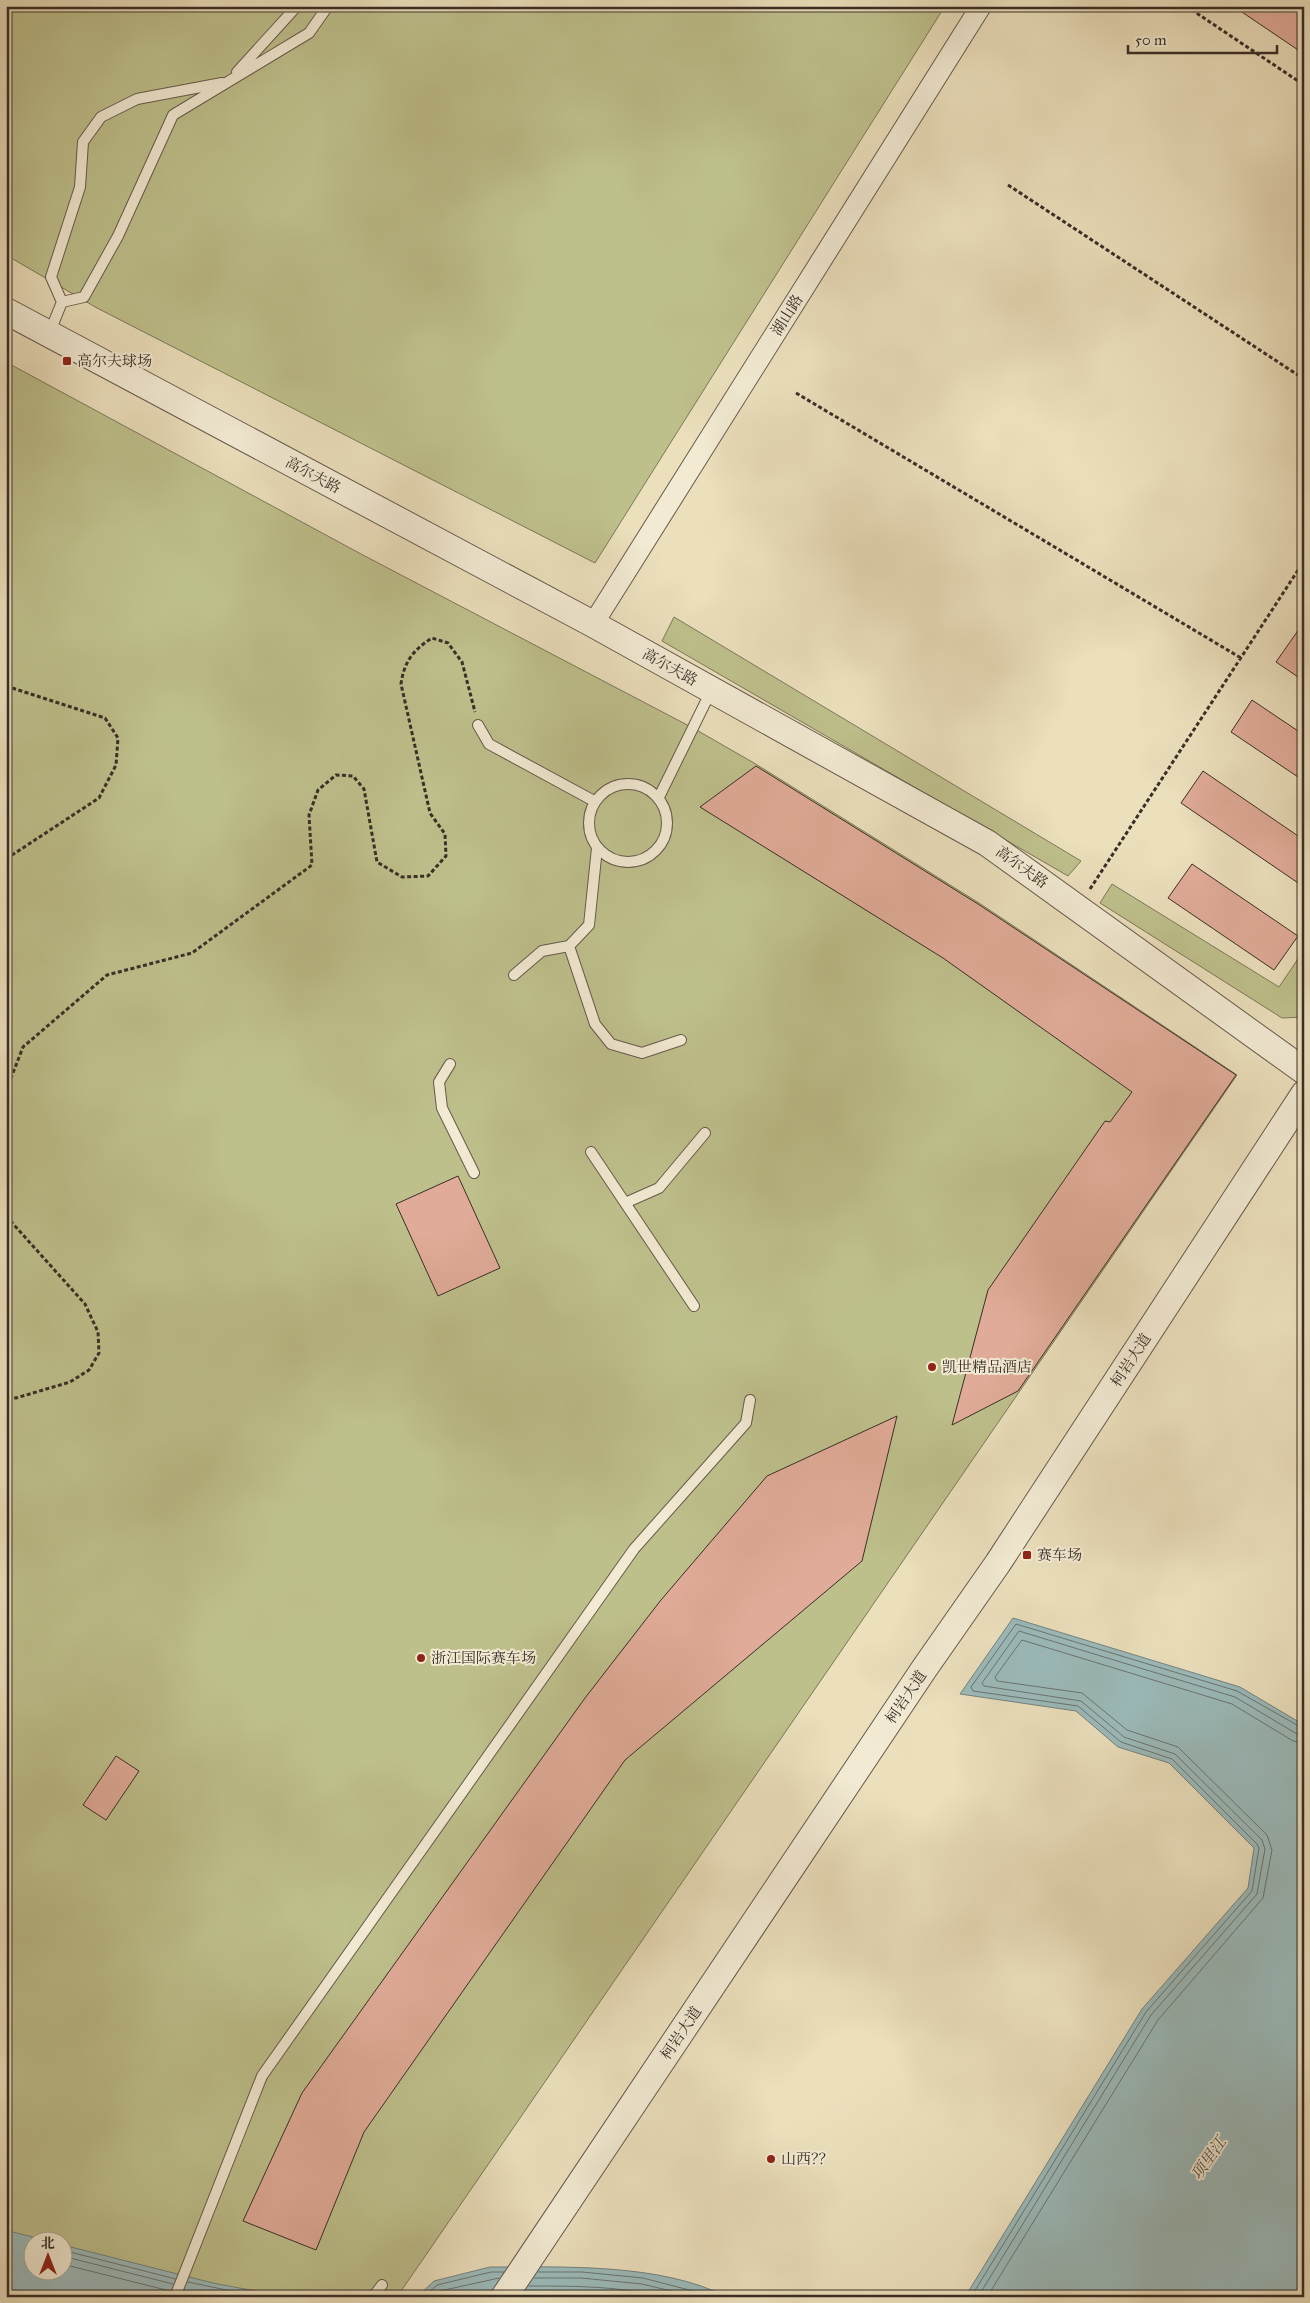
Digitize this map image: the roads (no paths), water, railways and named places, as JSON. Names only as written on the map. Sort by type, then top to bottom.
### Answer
[{"type":"street","name":"湖山路","points":[[593,624],[981,6]]},
{"type":"street","name":"高尔夫路","points":[[6,311],[593,624],[987,843],[1304,1071]]},
{"type":"street","name":"柯岩大道","points":[[504,2297],[924,1670],[998,1563],[1304,1094]]},
{"type":"lane","points":[[49,334],[62,302],[51,276],[80,187],[82,142],[101,117],[138,99],[228,82],[297,6]]},
{"type":"lane","points":[[62,302],[84,297],[118,236],[173,115],[309,33],[328,6]]},
{"type":"lane","points":[[659,797],[711,690]]},
{"type":"lane","points":[[478,725],[489,744],[594,801]]},
{"type":"lane","points":[[514,976],[542,951],[569,946],[589,925],[597,848],[588,825],[594,801],[613,786],[638,784],[659,797],[668,820],[662,844],[642,860],[618,861],[597,848]]},
{"type":"lane","points":[[569,946],[595,1024],[611,1044],[642,1053],[681,1040]]},
{"type":"lane","points":[[450,1064],[439,1082],[442,1108],[474,1173]]},
{"type":"lane","points":[[625,1203],[659,1188],[705,1133]]},
{"type":"lane","points":[[591,1152],[694,1306]]},
{"type":"lane","points":[[175,2297],[262,2076],[634,1549],[746,1423],[750,1400]]},
{"type":"lane","points":[[373,2297],[382,2285]]},
{"type":"water","name":"项里江","points":[[1013,1618],[1240,1687],[1304,1725],[1304,2290],[1299,2297],[965,2297],[1142,2009],[1248,1888],[1254,1848],[1169,1763],[1118,1747],[1076,1711],[960,1694]]},
{"type":"water","points":[[6,2226],[13,2232],[22,2234],[22,2280],[72,2280],[72,2247],[213,2283],[287,2297],[24,2297],[6,2293]]},
{"type":"water","points":[[490,2267],[611,2269],[672,2278],[701,2286],[727,2297],[417,2297],[434,2281]]},
{"type":"place","name":"高尔夫球场","points":[[67,361]]},
{"type":"place","name":"凯世精品酒店","points":[[932,1367]]},
{"type":"place","name":"赛车场","points":[[1027,1555]]},
{"type":"place","name":"浙江国际赛车场","points":[[421,1658]]},
{"type":"place","name":"山西？？","points":[[771,2159]]}]
